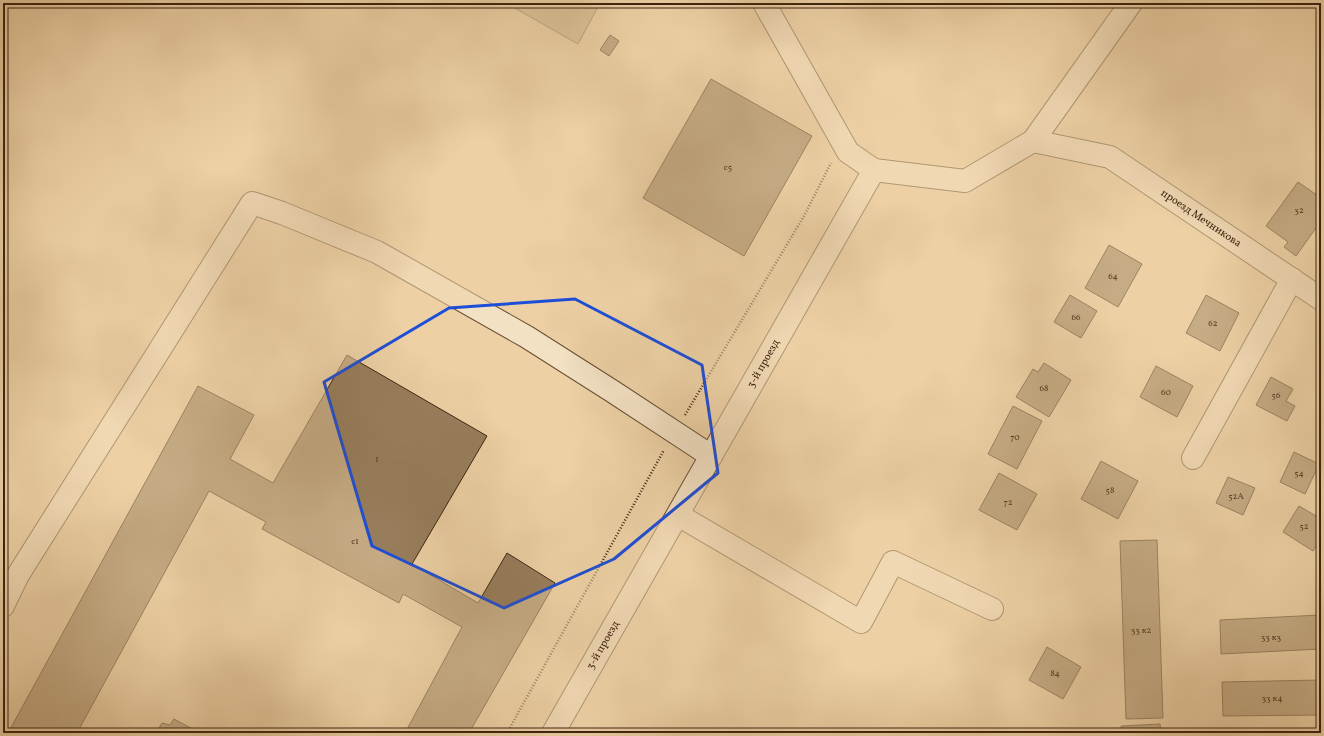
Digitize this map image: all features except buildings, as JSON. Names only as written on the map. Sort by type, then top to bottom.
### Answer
[{"type":"street","points":[[764,3],[848,152],[874,170],[965,181],[1033,141],[1131,3]]},
{"type":"street","name":"проезд Мечникова","points":[[1033,141],[1110,157],[1321,299]]},
{"type":"street","name":"3-й проезд","points":[[553,733],[874,170]]},
{"type":"street","points":[[3,606],[22,568],[252,203],[282,213],[377,252],[527,337],[711,456]]},
{"type":"street","points":[[1192,458],[1292,279]]},
{"type":"street","points":[[678,515],[861,622],[893,562],[992,609]]},
{"type":"highlighted area","points":[[575,299],[702,365],[718,473],[614,559],[504,608],[372,546],[324,382],[449,308]]},
{"type":"shaded area","points":[[506,3],[600,3],[578,44]]}]
